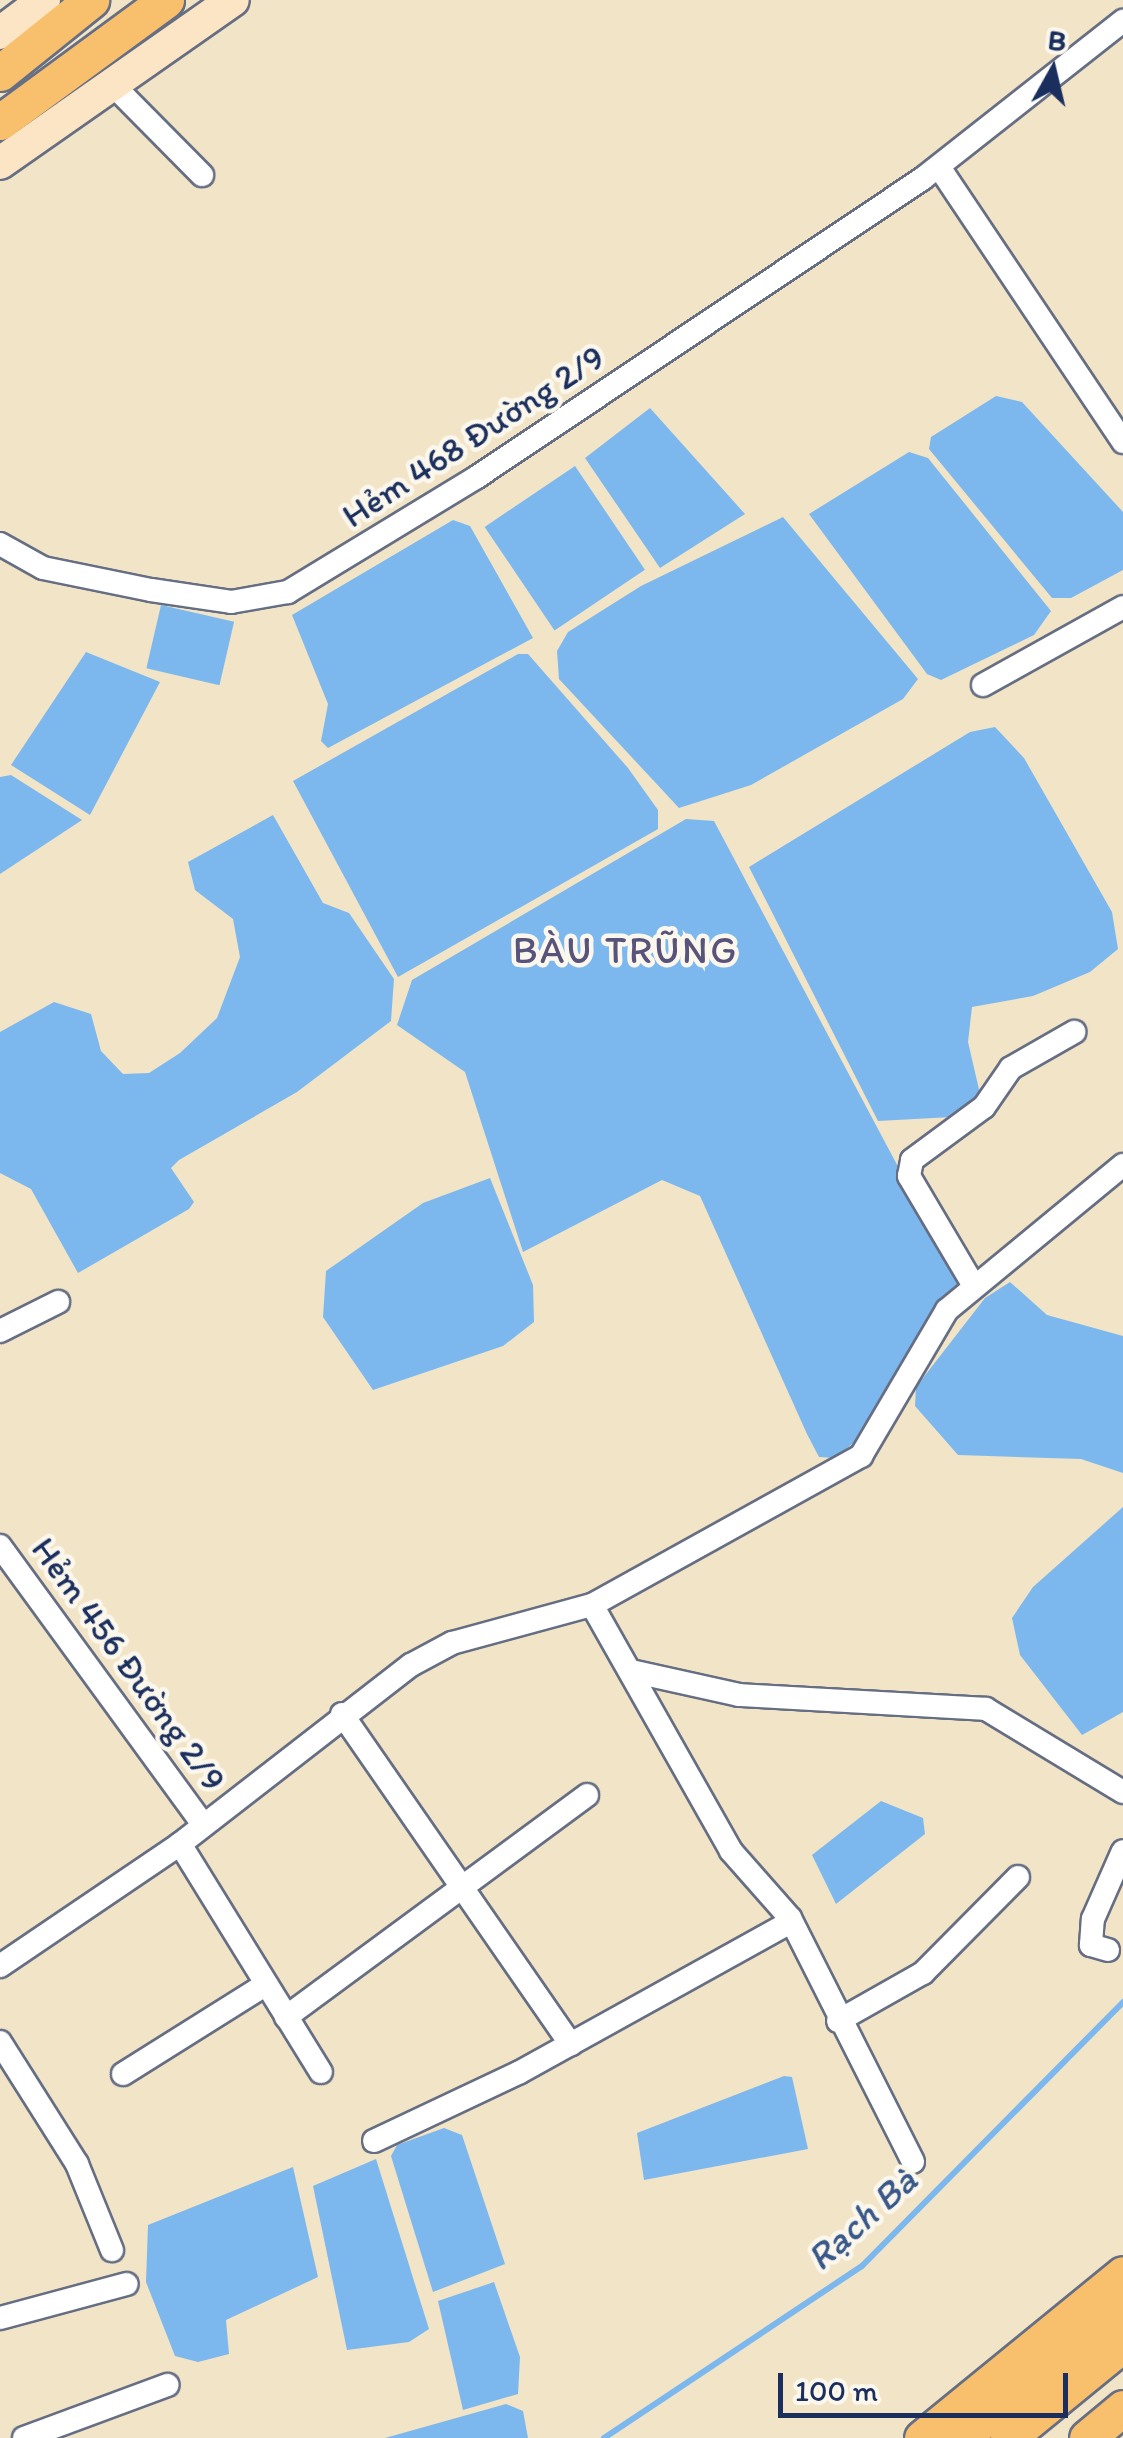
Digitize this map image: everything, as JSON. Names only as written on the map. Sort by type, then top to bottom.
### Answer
[{"type":"main road","points":[[0,32],[44,0]]},
{"type":"main road","points":[[0,73],[91,0]]},
{"type":"main road","points":[[0,122],[166,0]]},
{"type":"main road","points":[[0,162],[233,0]]},
{"type":"main road","points":[[922,2438],[1123,2274]]},
{"type":"main road","points":[[962,2438],[1123,2306]]},
{"type":"main road","points":[[1008,2438],[1123,2344]]},
{"type":"main road","points":[[1086,2438],[1123,2408]]},
{"type":"street","name":"Hẻm 468 Đường 2/9","points":[[0,544],[42,568],[151,590],[231,602],[288,592],[493,467],[940,167],[1121,27]]},
{"type":"street","points":[[110,82],[202,176]]},
{"type":"street","points":[[940,167],[1123,442]]},
{"type":"street","points":[[982,685],[1123,607]]},
{"type":"street","points":[[974,1286],[910,1176],[912,1160],[984,1107],[1011,1068],[1074,1032]]},
{"type":"street","points":[[0,1966],[180,1844],[342,1714],[452,1643],[592,1605],[862,1456],[947,1310],[1123,1165]]},
{"type":"street","points":[[0,1331],[58,1302]]},
{"type":"street","name":"Hẻm 456 Đường 2/9","points":[[0,1546],[202,1823]]},
{"type":"street","points":[[592,1605],[731,1851],[792,1922],[838,2021],[913,2162]]},
{"type":"street","points":[[631,1671],[739,1695],[986,1709],[1123,1792]]},
{"type":"street","points":[[342,1714],[571,2045]]},
{"type":"street","points":[[286,2017],[466,1890],[588,1794]]},
{"type":"street","points":[[180,1844],[322,2072]]},
{"type":"street","points":[[1108,1950],[1091,1945],[1093,1919],[1123,1852]]},
{"type":"street","points":[[838,2021],[923,1973],[1018,1877]]},
{"type":"street","points":[[374,2141],[571,2045],[792,1922]]},
{"type":"street","points":[[123,2074],[265,1985]]},
{"type":"street","points":[[0,2042],[77,2164],[112,2250]]},
{"type":"street","points":[[0,2318],[128,2284]]},
{"type":"street","points":[[24,2438],[167,2385]]},
{"type":"water","points":[[996,396],[1022,402],[1123,512],[1123,570],[1071,598],[1052,598],[929,449],[931,437]]},
{"type":"water","points":[[650,408],[745,514],[660,568],[585,458]]},
{"type":"water","points":[[909,452],[928,458],[1051,611],[1034,635],[941,680],[927,674],[809,514]]},
{"type":"water","points":[[575,466],[645,570],[555,631],[485,527]]},
{"type":"water","points":[[783,517],[918,679],[903,699],[751,785],[679,808],[559,679],[557,651],[568,632],[641,586]]},
{"type":"water","points":[[453,520],[470,526],[533,638],[328,748],[321,741],[328,704],[292,615]]},
{"type":"water","points":[[161,605],[234,622],[219,685],[146,668]]},
{"type":"water","points":[[86,652],[160,682],[90,815],[11,765]]},
{"type":"water","points":[[518,654],[528,654],[628,768],[658,810],[658,829],[398,977],[293,781]]},
{"type":"water","points":[[995,727],[1024,758],[1112,912],[1118,949],[1090,972],[1033,996],[972,1007],[968,1042],[981,1098],[952,1117],[878,1121],[749,867],[970,732]]},
{"type":"water","points":[[11,775],[82,820],[0,874],[0,777]]},
{"type":"water","points":[[273,815],[323,903],[349,913],[394,979],[391,1021],[297,1092],[179,1160],[171,1168],[194,1202],[189,1209],[78,1273],[31,1189],[0,1173],[0,1032],[54,1002],[91,1014],[101,1051],[123,1074],[149,1073],[180,1053],[217,1018],[240,957],[233,919],[195,890],[188,862]]},
{"type":"water","points":[[686,819],[714,821],[960,1283],[916,1339],[863,1435],[835,1458],[819,1457],[807,1434],[700,1196],[662,1180],[523,1252],[465,1072],[397,1025],[412,980]]},
{"type":"water","points":[[490,1178],[533,1285],[534,1322],[503,1346],[373,1390],[323,1317],[326,1271],[423,1203]]},
{"type":"water","points":[[1010,1282],[1047,1315],[1123,1336],[1123,1473],[1081,1459],[958,1455],[915,1406],[916,1387],[985,1298]]},
{"type":"water","points":[[1123,1507],[1123,1712],[1082,1735],[1020,1655],[1012,1618],[1033,1587]]},
{"type":"water","points":[[881,1801],[923,1818],[925,1834],[836,1904],[812,1855]]},
{"type":"water","points":[[784,2076],[792,2077],[808,2149],[644,2180],[637,2133]]},
{"type":"water","points":[[444,2128],[462,2135],[505,2264],[433,2292],[391,2156],[397,2145]]},
{"type":"water","points":[[376,2159],[429,2329],[409,2342],[347,2350],[313,2186]]},
{"type":"water","points":[[293,2167],[318,2277],[226,2320],[229,2354],[198,2362],[175,2356],[146,2282],[148,2225]]},
{"type":"water","points":[[494,2282],[520,2357],[518,2394],[463,2410],[438,2301]]},
{"type":"water","points":[[506,2404],[523,2411],[528,2438],[385,2438]]},
{"type":"waterway","name":"Rạch Bà","points":[[604,2438],[862,2266],[1123,2002]]},
{"type":"district","name":"BÀU TRŨNG","points":[[626,951]]}]
